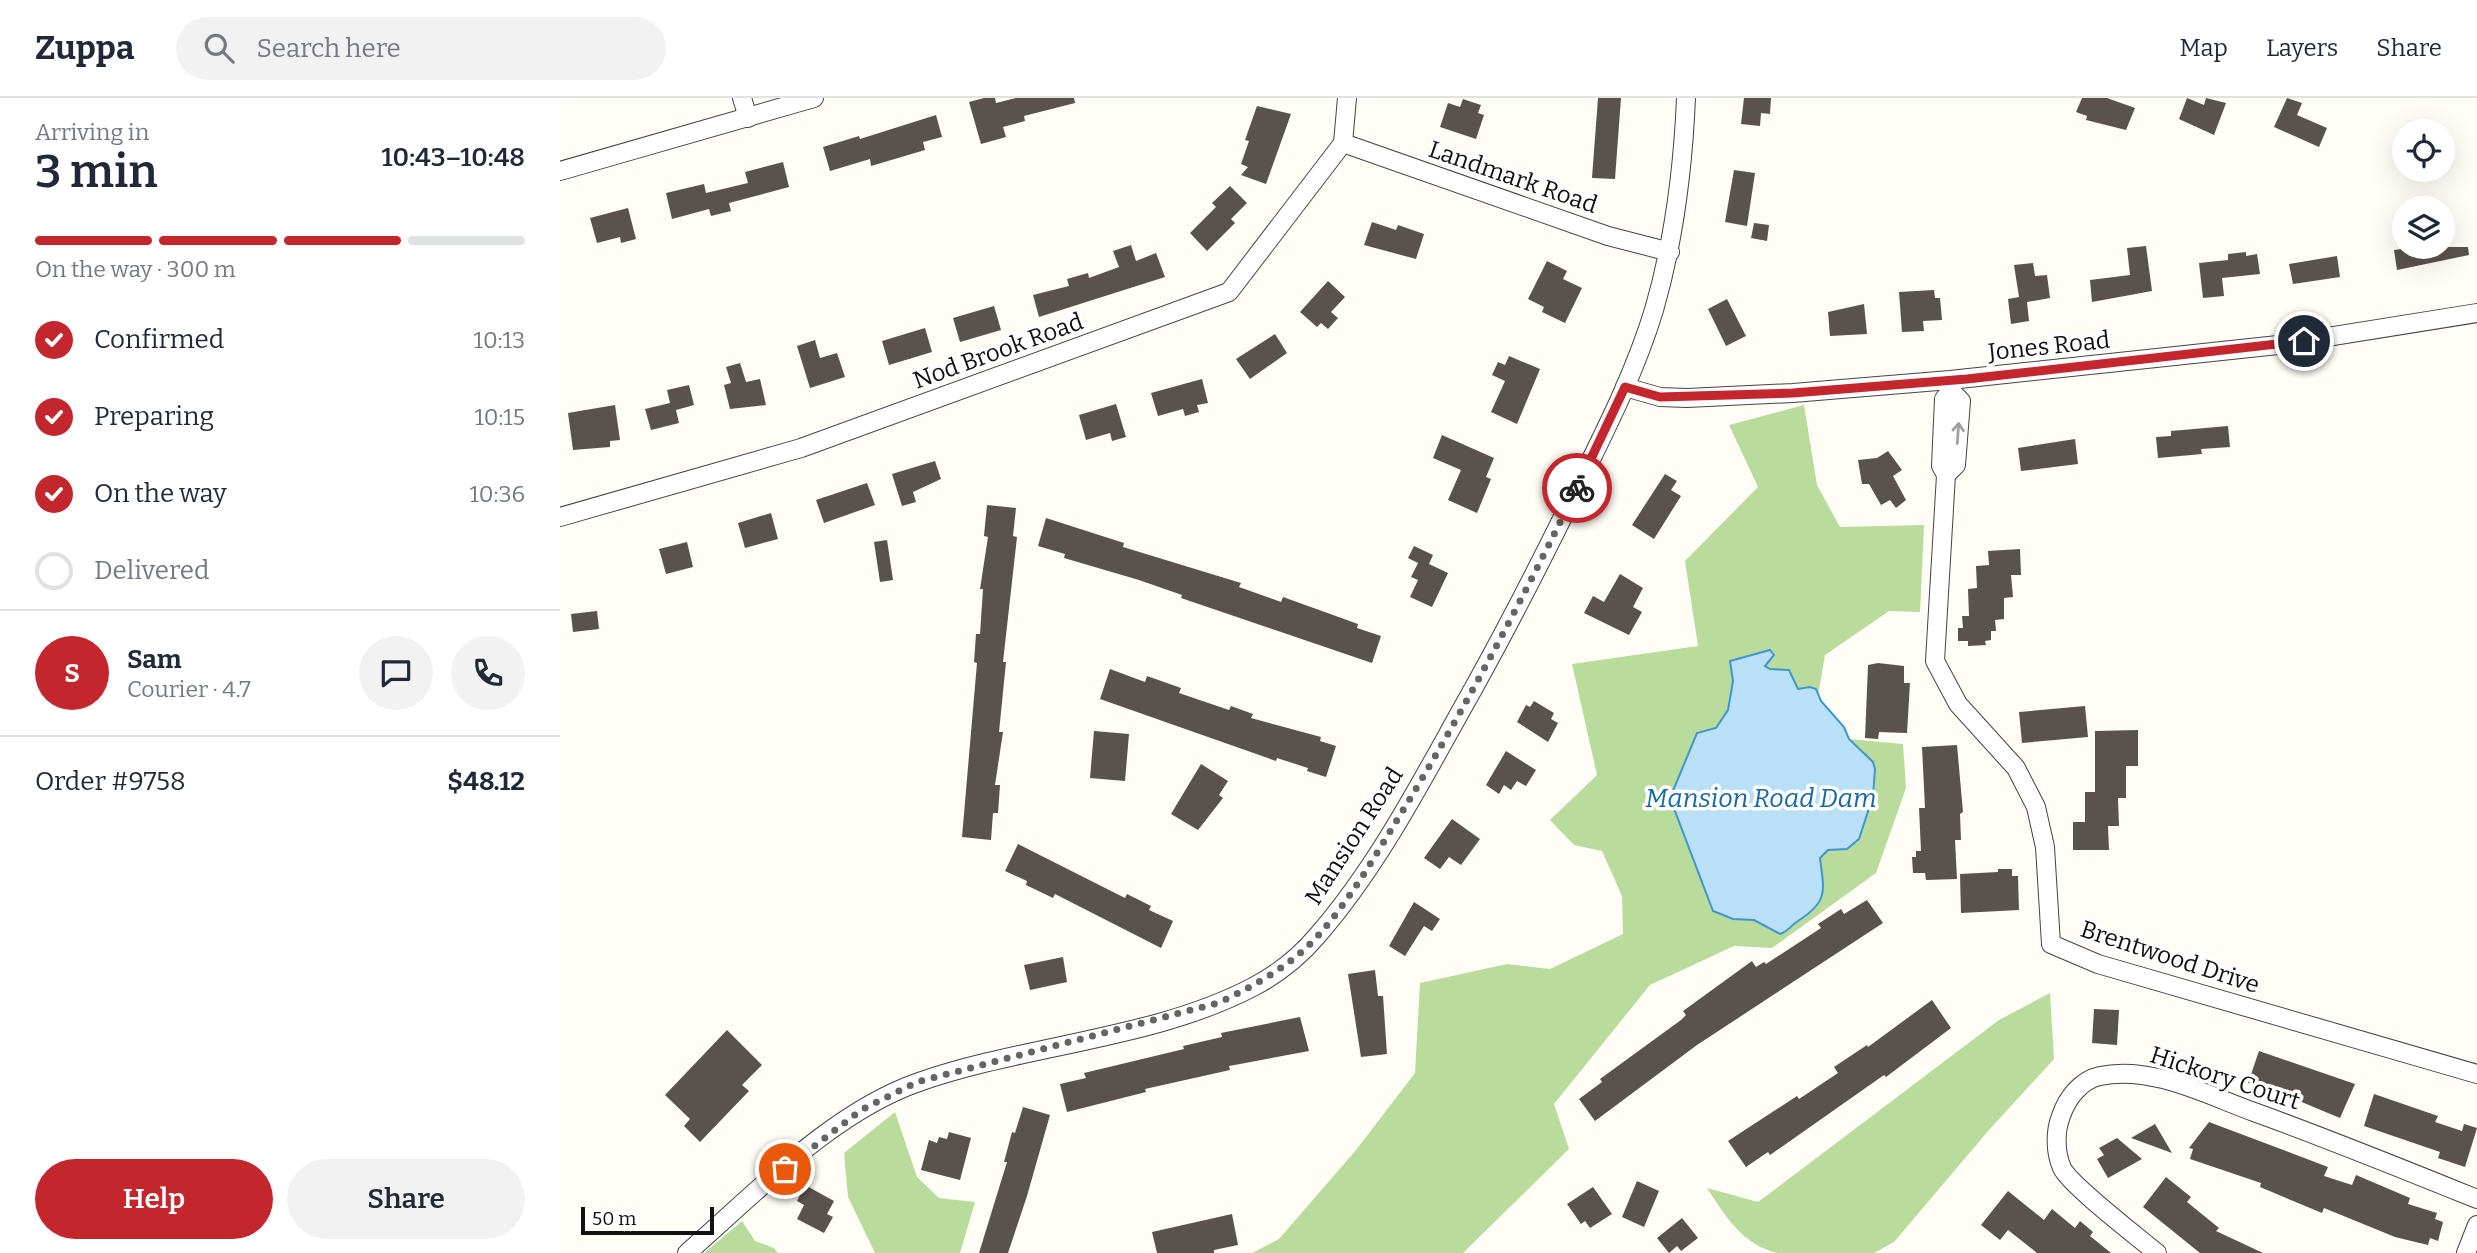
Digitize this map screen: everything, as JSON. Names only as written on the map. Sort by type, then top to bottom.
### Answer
[{"type":"street","points":[[742,98],[748,118]]},
{"type":"street","points":[[560,171],[814,98]]},
{"type":"street","points":[[1343,143],[1347,98]]},
{"type":"street","name":"Mansion Road","points":[[687,1253],[831,1131],[886,1095],[957,1070],[1218,1003],[1274,974],[1314,939],[1346,900],[1441,746],[1522,599],[1625,387],[1642,346],[1670,252],[1686,98]]},
{"type":"street","name":"Landmark Road","points":[[1343,143],[1608,236],[1670,252]]},
{"type":"street","name":"Nod Brook Road","points":[[560,517],[801,448],[1229,292],[1343,143]]},
{"type":"street","name":"Jones Road","points":[[1625,387],[1660,397],[1699,398],[1951,386],[2278,345],[2477,313]]},
{"type":"street","name":"Brentwood Drive","points":[[1951,386],[1961,401],[1956,465],[1946,475],[1935,661],[1958,704],[2017,768],[2036,807],[2045,847],[2051,944],[2098,964],[2477,1074]]},
{"type":"street","name":"Hickory Court","points":[[2157,1253],[2062,1169],[2056,1147],[2060,1118],[2068,1100],[2081,1085],[2098,1076],[2140,1074],[2184,1086],[2315,1134],[2477,1199]]},
{"type":"street","points":[[2466,1253],[2477,1225]]},
{"type":"green space","points":[[1804,405],[1817,485],[1840,527],[1924,525],[1920,612],[1889,611],[1825,655],[1818,696],[1849,739],[1903,744],[1906,788],[1876,873],[1772,948],[1734,946],[1650,985],[1554,1104],[1569,1149],[1463,1253],[1252,1253],[1279,1239],[1356,1150],[1415,1073],[1420,983],[1507,964],[1550,969],[1623,934],[1622,896],[1602,851],[1574,845],[1550,820],[1597,775],[1572,664],[1698,646],[1685,561],[1758,487],[1729,425]]},
{"type":"green space","points":[[2050,993],[2054,1059],[1989,1130],[1894,1242],[1874,1253],[1777,1253],[1744,1236],[1728,1219],[1707,1188],[1758,1202],[1999,1020]]},
{"type":"green space","points":[[895,1112],[917,1177],[939,1198],[975,1202],[960,1253],[875,1253],[848,1197],[844,1153]]},
{"type":"green space","points":[[742,1221],[755,1241],[774,1248],[778,1253],[704,1253]]},
{"type":"water","name":"Mansion Road Dam","points":[[1770,650],[1774,655],[1765,666],[1770,669],[1789,670],[1798,689],[1816,689],[1821,701],[1844,727],[1849,739],[1873,762],[1875,769],[1873,796],[1859,839],[1847,849],[1828,850],[1820,858],[1823,887],[1820,901],[1808,914],[1780,934],[1754,920],[1733,919],[1713,911],[1670,798],[1697,733],[1716,728],[1728,710],[1733,681],[1730,661]]},
{"type":"building","points":[[995,98],[996,103],[1016,98],[1074,98],[1075,103],[1024,116],[1025,121],[1003,127],[1006,137],[981,144],[969,102]]},
{"type":"building","points":[[1598,98],[1621,98],[1615,179],[1592,178]]},
{"type":"building","points":[[1744,98],[1771,98],[1770,114],[1761,113],[1760,126],[1741,124]]},
{"type":"building","points":[[2082,98],[2107,98],[2135,108],[2126,130],[2086,120],[2087,116],[2076,112]]},
{"type":"building","points":[[2187,98],[2204,105],[2206,98],[2226,103],[2214,135],[2179,119]]},
{"type":"building","points":[[2287,98],[2302,103],[2297,115],[2327,128],[2319,147],[2274,127]]},
{"type":"building","points":[[1463,99],[1481,105],[1478,113],[1484,115],[1476,139],[1440,127],[1448,103],[1460,107]]},
{"type":"building","points":[[1257,106],[1291,114],[1266,184],[1241,175],[1248,167],[1241,164],[1249,141],[1245,140]]},
{"type":"building","points":[[936,115],[942,137],[923,142],[925,150],[871,166],[870,159],[830,171],[823,147],[859,136],[860,139]]},
{"type":"building","points":[[783,162],[789,187],[729,203],[731,211],[711,216],[709,209],[672,219],[666,193],[704,184],[706,193],[748,183],[745,172]]},
{"type":"building","points":[[1734,170],[1755,173],[1747,226],[1725,222]]},
{"type":"building","points":[[1230,186],[1247,203],[1231,219],[1235,223],[1207,251],[1190,233],[1216,207],[1212,203]]},
{"type":"building","points":[[628,208],[636,239],[621,243],[620,237],[597,243],[590,218]]},
{"type":"building","points":[[1372,222],[1396,230],[1398,225],[1424,234],[1416,259],[1364,245]]},
{"type":"building","points":[[1754,223],[1769,225],[1767,241],[1751,238]]},
{"type":"building","points":[[1131,245],[1136,261],[1156,253],[1165,277],[1039,317],[1033,295],[1069,286],[1067,279],[1088,273],[1089,278],[1119,267],[1113,251]]},
{"type":"building","points":[[2146,246],[2152,291],[2092,302],[2090,280],[2130,275],[2127,248]]},
{"type":"building","points":[[2455,247],[2468,247],[2469,255],[2455,258]]},
{"type":"building","points":[[2246,252],[2246,256],[2257,254],[2260,274],[2222,278],[2224,296],[2203,298],[2199,263],[2228,260],[2228,254]]},
{"type":"building","points":[[2337,256],[2340,277],[2293,284],[2289,264]]},
{"type":"building","points":[[2395,259],[2450,259],[2397,270]]},
{"type":"building","points":[[1547,261],[1567,271],[1563,279],[1582,288],[1565,323],[1542,312],[1544,307],[1528,299]]},
{"type":"building","points":[[2033,263],[2035,276],[2047,275],[2050,298],[2027,302],[2029,321],[2011,324],[2008,299],[2019,297],[2014,265]]},
{"type":"building","points":[[1328,281],[1345,297],[1331,312],[1338,318],[1328,329],[1321,323],[1317,327],[1300,312]]},
{"type":"building","points":[[1934,290],[1935,298],[1940,298],[1942,320],[1923,321],[1924,331],[1902,332],[1899,292]]},
{"type":"building","points":[[1727,299],[1746,336],[1726,346],[1708,309]]},
{"type":"building","points":[[1864,304],[1867,334],[1830,336],[1828,312]]},
{"type":"building","points":[[994,306],[1001,330],[960,342],[953,318]]},
{"type":"building","points":[[925,328],[932,352],[889,365],[882,341]]},
{"type":"building","points":[[1275,334],[1287,353],[1250,379],[1236,359]]},
{"type":"building","points":[[815,340],[820,358],[837,353],[845,377],[810,388],[797,346]]},
{"type":"building","points":[[1509,356],[1540,369],[1517,424],[1491,412],[1505,381],[1492,375],[1498,362],[1505,365]]},
{"type":"building","points":[[740,363],[746,382],[760,379],[766,405],[730,409],[724,385],[731,383],[726,367]]},
{"type":"building","points":[[1202,379],[1208,403],[1197,405],[1199,412],[1185,416],[1183,409],[1158,416],[1151,393]]},
{"type":"building","points":[[689,385],[694,405],[676,410],[679,423],[651,430],[645,409],[670,403],[667,390]]},
{"type":"building","points":[[1116,404],[1126,437],[1112,441],[1110,433],[1086,440],[1079,415]]},
{"type":"building","points":[[615,405],[620,440],[610,441],[610,447],[573,450],[568,413]]},
{"type":"building","points":[[2228,426],[2230,447],[2201,449],[2202,454],[2158,458],[2156,437],[2171,436],[2171,431]]},
{"type":"building","points":[[1442,435],[1494,458],[1486,477],[1491,479],[1477,513],[1448,500],[1461,470],[1433,458]]},
{"type":"building","points":[[2075,439],[2078,464],[2021,471],[2018,448]]},
{"type":"building","points":[[1888,451],[1902,470],[1893,476],[1906,500],[1896,508],[1890,500],[1881,505],[1869,484],[1862,484],[1858,460],[1877,458]]},
{"type":"building","points":[[935,461],[941,479],[913,492],[916,502],[902,506],[892,474]]},
{"type":"building","points":[[1665,474],[1677,481],[1671,490],[1681,496],[1654,539],[1632,525]]},
{"type":"building","points":[[867,483],[875,505],[824,523],[816,500]]},
{"type":"building","points":[[987,505],[1016,508],[1013,536],[1017,537],[1003,662],[1006,662],[999,732],[1003,732],[995,785],[1000,785],[998,813],[993,813],[991,840],[962,837],[977,663],[974,662],[976,634],[980,634],[983,589],[980,589],[988,537],[984,536]]},
{"type":"building","points":[[771,513],[778,539],[745,548],[738,523]]},
{"type":"building","points":[[1046,518],[1124,543],[1123,547],[1241,583],[1239,587],[1281,602],[1283,597],[1358,624],[1357,628],[1381,636],[1372,663],[1181,598],[1182,595],[1139,580],[1064,558],[1065,554],[1038,546]]},
{"type":"building","points":[[887,540],[893,580],[880,582],[874,542]]},
{"type":"building","points":[[687,542],[693,567],[666,574],[659,549]]},
{"type":"building","points":[[1414,546],[1433,555],[1429,564],[1448,573],[1432,607],[1410,597],[1418,580],[1411,577],[1418,563],[1408,558]]},
{"type":"building","points":[[2020,549],[2021,575],[2011,575],[2013,597],[2004,598],[2004,619],[1995,620],[1996,631],[1991,631],[1991,640],[1985,641],[1986,645],[1968,646],[1968,641],[1958,641],[1958,628],[1963,628],[1962,616],[1969,616],[1968,589],[1977,588],[1976,566],[1989,565],[1988,551]]},
{"type":"building","points":[[1620,574],[1643,588],[1633,607],[1642,612],[1629,635],[1584,613],[1593,596],[1604,602]]},
{"type":"building","points":[[597,611],[599,629],[573,632],[571,614]]},
{"type":"building","points":[[1878,663],[1904,666],[1904,683],[1910,683],[1907,733],[1879,732],[1878,739],[1865,738],[1868,665]]},
{"type":"building","points":[[1110,669],[1145,682],[1147,676],[1181,688],[1179,693],[1229,710],[1231,706],[1253,714],[1251,718],[1321,737],[1320,741],[1336,746],[1326,777],[1307,771],[1308,768],[1277,758],[1276,761],[1100,699]]},
{"type":"building","points":[[1534,701],[1554,713],[1551,719],[1558,723],[1548,742],[1517,722],[1526,705],[1530,707]]},
{"type":"building","points":[[2085,706],[2088,737],[2022,743],[2019,712]]},
{"type":"building","points":[[2138,730],[2138,766],[2126,766],[2126,798],[2118,798],[2119,826],[2108,826],[2109,850],[2073,850],[2073,822],[2085,822],[2085,792],[2095,792],[2095,731]]},
{"type":"building","points":[[1094,731],[1129,734],[1125,781],[1090,778]]},
{"type":"building","points":[[1957,745],[1963,812],[1960,814],[1961,840],[1955,840],[1957,879],[1926,880],[1925,873],[1913,873],[1912,857],[1916,857],[1916,851],[1921,851],[1919,808],[1925,808],[1922,747]]},
{"type":"building","points":[[1506,751],[1536,770],[1526,786],[1517,781],[1511,790],[1504,785],[1499,794],[1486,785]]},
{"type":"building","points":[[1201,764],[1228,781],[1219,795],[1223,798],[1198,830],[1171,814]]},
{"type":"building","points":[[1452,819],[1480,839],[1461,865],[1449,857],[1440,869],[1424,858]]},
{"type":"building","points":[[1018,844],[1125,898],[1127,894],[1151,906],[1149,910],[1173,921],[1161,948],[1055,894],[1053,898],[1026,885],[1027,881],[1005,871]]},
{"type":"building","points":[[1998,869],[2012,869],[2012,876],[2018,876],[2019,910],[1961,913],[1960,874],[1998,872]]},
{"type":"building","points":[[1867,900],[1883,923],[1697,1045],[1595,1121],[1579,1099],[1602,1082],[1600,1079],[1681,1020],[1686,1015],[1683,1011],[1752,961],[1756,967],[1764,962],[1766,964],[1821,928],[1818,924],[1841,909],[1844,914]]},
{"type":"building","points":[[1414,902],[1440,919],[1432,931],[1424,926],[1405,956],[1389,946]]},
{"type":"building","points":[[1063,957],[1067,982],[1030,990],[1024,965]]},
{"type":"building","points":[[1375,970],[1378,996],[1383,996],[1387,1054],[1361,1057],[1348,974]]},
{"type":"building","points":[[1932,1000],[1951,1028],[1886,1077],[1884,1075],[1770,1155],[1768,1152],[1746,1167],[1728,1141],[1838,1073],[1834,1067],[1867,1045],[1868,1047]]},
{"type":"building","points":[[2094,1009],[2119,1010],[2117,1045],[2092,1043]]},
{"type":"building","points":[[1300,1017],[1309,1051],[1229,1066],[1230,1070],[1145,1089],[1146,1092],[1067,1112],[1060,1084],[1086,1078],[1084,1073],[1184,1049],[1183,1046],[1222,1037],[1221,1033]]},
{"type":"building","points":[[727,1030],[762,1065],[742,1085],[749,1091],[700,1142],[684,1126],[690,1119],[665,1095]]},
{"type":"building","points":[[2259,1051],[2355,1084],[2340,1118],[2266,1087],[2265,1089],[2248,1083]]},
{"type":"building","points":[[2374,1094],[2438,1116],[2435,1122],[2462,1131],[2464,1124],[2477,1128],[2465,1167],[2438,1158],[2440,1152],[2364,1126]]},
{"type":"building","points":[[1023,1107],[1050,1115],[1027,1196],[1008,1253],[979,1253],[1007,1162],[1004,1162],[1012,1132],[1015,1133]]},
{"type":"building","points":[[2209,1122],[2328,1167],[2324,1176],[2352,1185],[2356,1175],[2410,1198],[2408,1204],[2437,1213],[2435,1219],[2443,1222],[2438,1241],[2430,1238],[2428,1245],[2395,1237],[2324,1208],[2322,1213],[2260,1187],[2261,1183],[2190,1159],[2193,1149],[2189,1148]]},
{"type":"building","points":[[2155,1124],[2172,1153],[2131,1138]]},
{"type":"building","points":[[949,1132],[971,1138],[960,1180],[921,1170],[929,1140],[937,1143],[939,1137],[947,1139]]},
{"type":"building","points":[[2117,1138],[2142,1159],[2108,1178],[2097,1159],[2104,1155],[2099,1148]]},
{"type":"building","points":[[2166,1177],[2191,1197],[2187,1202],[2219,1228],[2216,1231],[2263,1253],[2200,1253],[2143,1207]]},
{"type":"building","points":[[1637,1181],[1659,1191],[1644,1227],[1622,1217]]},
{"type":"building","points":[[805,1185],[834,1201],[827,1214],[833,1217],[824,1233],[797,1219],[804,1205],[797,1201]]},
{"type":"building","points":[[1593,1187],[1612,1214],[1590,1228],[1585,1221],[1581,1224],[1567,1204]]},
{"type":"building","points":[[2008,1191],[2044,1220],[2052,1209],[2075,1228],[2080,1221],[2093,1232],[2090,1236],[2111,1253],[2037,1253],[2008,1230],[2000,1240],[1981,1225]]},
{"type":"building","points":[[1232,1214],[1238,1245],[1214,1250],[1214,1253],[1157,1253],[1152,1232]]},
{"type":"building","points":[[1682,1218],[1698,1238],[1681,1251],[1677,1246],[1669,1253],[1657,1238]]},
{"type":"way so far","points":[[785,1169],[861,1110],[886,1095],[917,1082],[1141,1026],[1218,1003],[1254,987],[1292,960],[1339,909],[1380,848],[1441,746],[1522,599],[1577,488]]},
{"type":"route","points":[[1577,488],[1625,387],[1660,397],[1687,398],[1793,393],[1967,379],[2304,341]]}]
